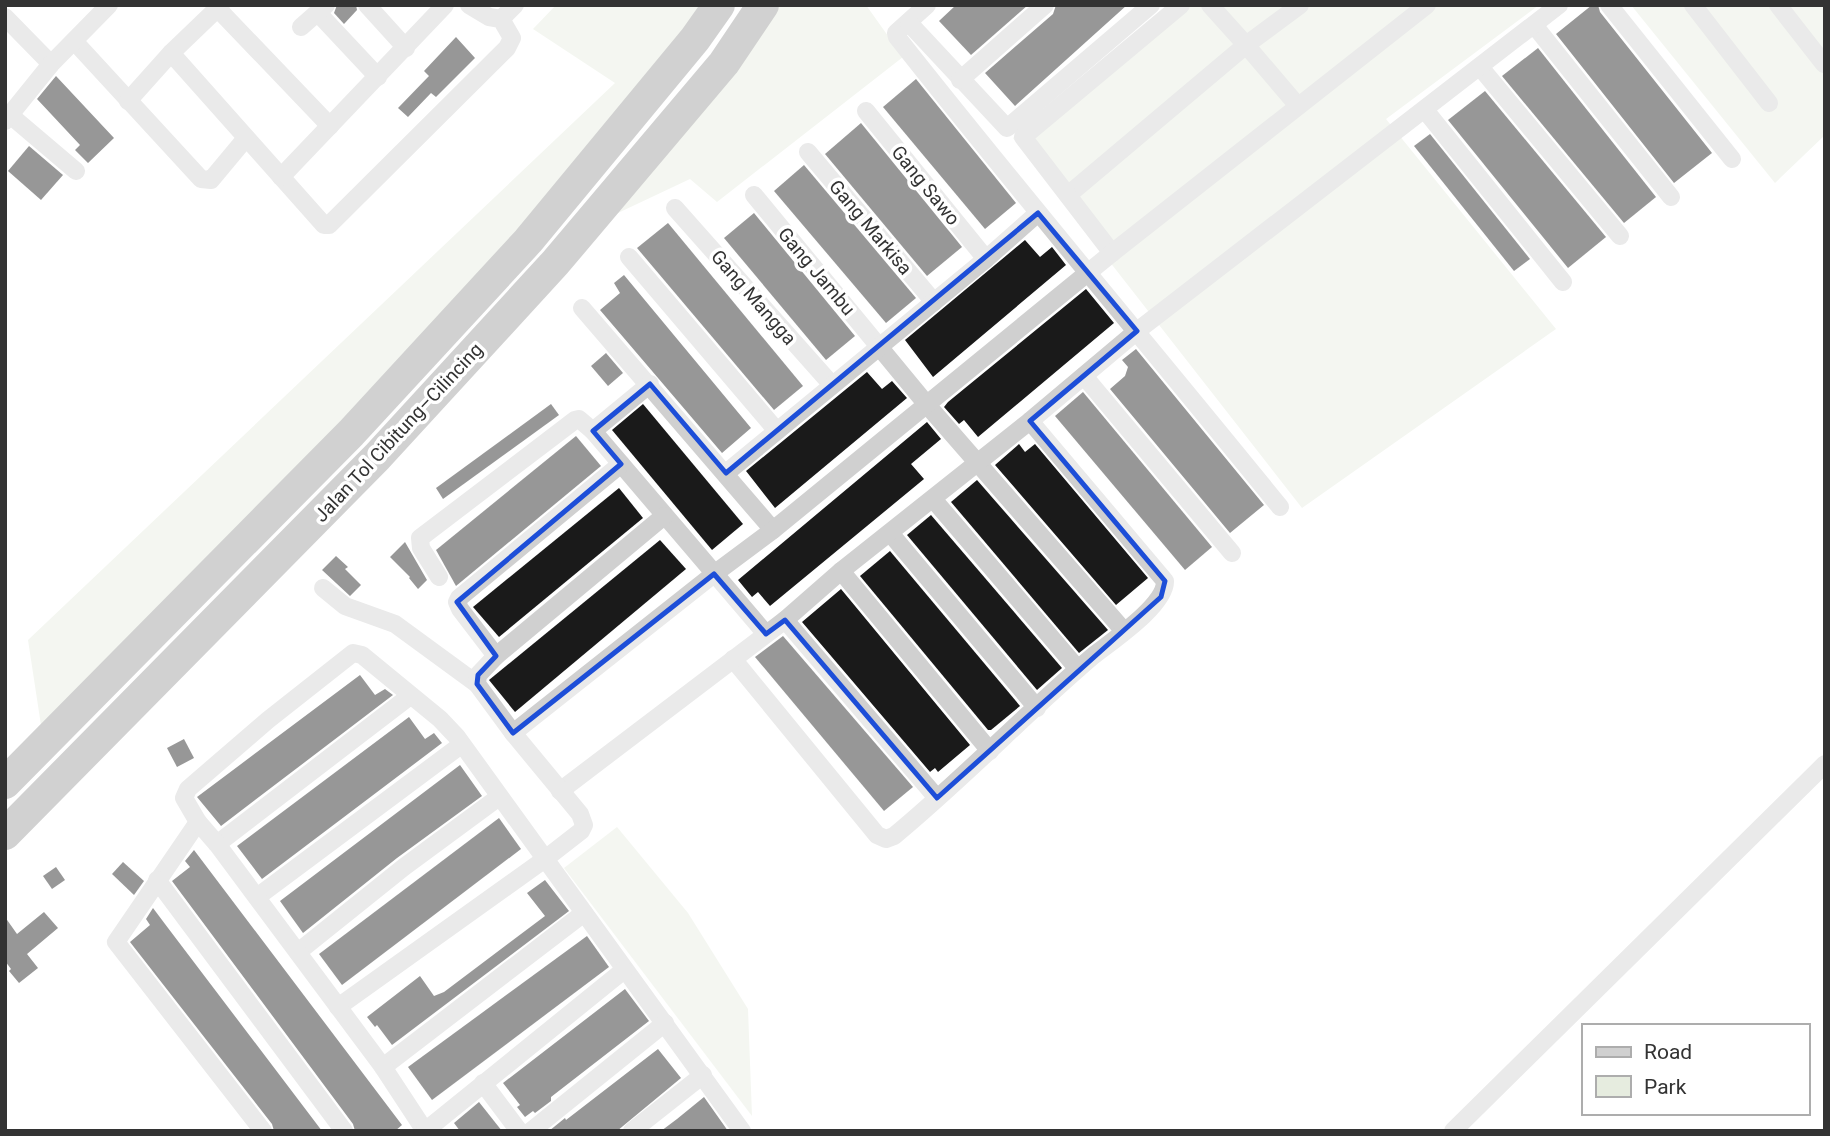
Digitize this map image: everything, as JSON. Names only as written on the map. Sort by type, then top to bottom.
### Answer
[{"type":"highway","name":"Jalan Tol Cibitung–Cilincing","points":[[5,783],[352,433],[527,241],[695,39],[719,5]]},
{"type":"highway","name":"Jalan Tol Cibitung–Cilincing","points":[[5,834],[377,457],[537,283],[724,63],[763,5]]},
{"type":"street","points":[[12,5],[5,14],[51,64]]},
{"type":"street","points":[[76,171],[8,118],[51,64],[109,5]]},
{"type":"street","points":[[367,5],[406,48]]},
{"type":"street","points":[[281,177],[444,5]]},
{"type":"street","points":[[469,5],[489,17],[501,19]]},
{"type":"street","points":[[501,19],[515,5]]},
{"type":"street","points":[[928,5],[897,33],[897,37],[1088,275],[1138,331],[1280,507]]},
{"type":"street","points":[[960,80],[1045,5]]},
{"type":"street","points":[[909,23],[1004,127],[1009,128],[1151,5]]},
{"type":"street","points":[[1112,253],[1023,137],[1181,5]]},
{"type":"street","points":[[1210,5],[1298,106]]},
{"type":"street","points":[[1068,195],[1246,46],[1300,5]]},
{"type":"street","points":[[513,733],[773,530],[1112,253],[1427,5]]},
{"type":"street","points":[[559,791],[785,620],[841,571],[1030,421],[1138,331],[1559,5]]},
{"type":"street","points":[[1609,5],[1732,159]]},
{"type":"street","points":[[1693,5],[1769,103]]},
{"type":"street","points":[[1778,5],[1824,64]]},
{"type":"street","points":[[128,101],[171,53],[219,7],[330,126]]},
{"type":"street","points":[[301,27],[322,9],[378,77]]},
{"type":"street","points":[[171,53],[324,225],[330,225],[507,47],[512,38],[501,19]]},
{"type":"street","points":[[1534,25],[1671,197]]},
{"type":"street","points":[[74,41],[201,179],[211,180],[246,138]]},
{"type":"street","points":[[1480,67],[1620,236]]},
{"type":"street","points":[[1425,110],[1563,282]]},
{"type":"street","name":"Gang Sawo","points":[[866,111],[986,259]]},
{"type":"street","name":"Gang Markisa","points":[[808,152],[934,302]]},
{"type":"street","name":"Gang Jambu","points":[[754,195],[928,406],[1124,631]]},
{"type":"street","name":"Gang Mangga","points":[[675,208],[832,385]]},
{"type":"street","points":[[726,473],[1038,213]]},
{"type":"street","points":[[629,257],[777,431]]},
{"type":"street","points":[[582,308],[773,530]]},
{"type":"street","points":[[1084,376],[1231,553]]},
{"type":"street","points":[[593,431],[650,384]]},
{"type":"street","points":[[439,577],[421,548],[420,538],[575,420],[584,422],[593,431],[766,634]]},
{"type":"street","points":[[733,659],[877,835],[883,839],[894,836],[1161,597],[1165,581],[1030,421]]},
{"type":"street","points":[[496,656],[457,602],[621,464]]},
{"type":"street","points":[[933,499],[1078,669]]},
{"type":"street","points":[[477,684],[478,675],[496,656],[664,516]]},
{"type":"street","points":[[890,533],[1037,708]]},
{"type":"street","points":[[841,571],[990,751]]},
{"type":"street","points":[[323,588],[345,606],[394,624],[477,684],[513,733],[580,814],[584,825],[581,831],[545,859],[338,1007]]},
{"type":"street","points":[[785,620],[937,798]]},
{"type":"street","points":[[624,970],[425,1131],[383,1067],[198,822],[184,798],[188,789],[350,654],[356,652],[362,655],[440,719],[461,745],[624,970],[704,1075],[741,1130]]},
{"type":"street","points":[[217,844],[410,696]]},
{"type":"street","points":[[257,897],[461,745]]},
{"type":"street","points":[[1453,1131],[1825,764]]},
{"type":"street","points":[[298,952],[404,867],[499,797]]},
{"type":"street","points":[[198,822],[116,942],[263,1131]]},
{"type":"street","points":[[157,880],[344,1131]]},
{"type":"street","points":[[383,1067],[584,913]]},
{"type":"street","points":[[531,1131],[665,1023]]},
{"type":"street","points":[[632,1131],[704,1075]]},
{"type":"street","points":[[483,1083],[519,1131]]},
{"type":"highlighted area","points":[[1038,213],[1137,331],[1030,421],[1165,581],[1161,597],[937,798],[785,620],[766,634],[714,574],[513,733],[477,684],[478,675],[496,656],[457,602],[621,464],[593,431],[650,384],[726,473]]},
{"type":"green space","points":[[556,5],[719,5],[695,39],[44,745],[28,640],[615,83],[533,29]]},
{"type":"green space","points":[[763,5],[866,5],[903,57],[717,202],[690,179],[584,229]]},
{"type":"green space","points":[[1168,5],[1539,5],[1386,119],[1556,329],[1302,508],[1013,138]]},
{"type":"green space","points":[[1631,5],[1825,5],[1825,135],[1775,183]]},
{"type":"green space","points":[[617,827],[688,913],[748,1009],[752,1116],[564,868]]},
{"type":"building","points":[[337,5],[356,5],[357,10],[344,24],[334,13]]},
{"type":"building","points":[[956,5],[1028,5],[971,55],[939,21]]},
{"type":"building","points":[[1056,5],[1127,5],[1015,106],[985,73],[1053,14]]},
{"type":"building","points":[[1592,5],[1598,5],[1600,12],[1712,153],[1674,183],[1556,34]]},
{"type":"building","points":[[456,37],[475,58],[436,97],[431,93],[408,117],[398,108],[429,76],[424,71]]},
{"type":"building","points":[[1538,48],[1656,197],[1624,223],[1502,76]]},
{"type":"building","points":[[56,76],[114,138],[88,163],[75,150],[80,145],[37,99]]},
{"type":"building","points":[[916,79],[1016,203],[985,229],[883,107]]},
{"type":"building","points":[[1485,91],[1606,237],[1568,268],[1448,120]]},
{"type":"building","points":[[861,123],[962,247],[927,276],[825,154]]},
{"type":"building","points":[[1430,134],[1530,259],[1514,271],[1414,146]]},
{"type":"building","points":[[29,146],[63,175],[41,200],[8,171]]},
{"type":"building","points":[[804,165],[916,298],[886,323],[774,191]]},
{"type":"building","points":[[754,213],[855,336],[826,360],[724,238]]},
{"type":"building","points":[[668,223],[803,386],[774,410],[637,248]]},
{"type":"building","points":[[1025,240],[1040,257],[1052,247],[1066,265],[933,377],[905,340]]},
{"type":"building","points":[[624,275],[751,428],[722,453],[600,310],[620,293],[614,283]]},
{"type":"building","points":[[1086,289],[1114,323],[978,437],[964,420],[959,424],[944,407],[948,402]]},
{"type":"building","points":[[1136,349],[1264,505],[1230,533],[1110,389],[1125,376],[1128,367],[1122,360]]},
{"type":"building","points":[[606,353],[623,373],[608,386],[591,366]]},
{"type":"building","points":[[867,372],[882,389],[892,381],[907,398],[775,508],[746,471]]},
{"type":"building","points":[[1083,392],[1212,547],[1185,570],[1055,416]]},
{"type":"building","points":[[551,404],[559,415],[443,499],[436,488]]},
{"type":"building","points":[[643,404],[743,524],[712,550],[612,430]]},
{"type":"building","points":[[927,422],[941,439],[911,464],[924,479],[770,606],[758,592],[752,597],[738,580]]},
{"type":"building","points":[[576,436],[601,466],[456,586],[436,550]]},
{"type":"building","points":[[1019,444],[1025,452],[1035,444],[1148,578],[1116,605],[995,465]]},
{"type":"building","points":[[977,480],[1108,630],[1079,653],[951,502]]},
{"type":"building","points":[[619,488],[643,518],[499,637],[473,607]]},
{"type":"building","points":[[931,515],[1062,668],[1037,690],[907,535]]},
{"type":"building","points":[[660,540],[686,569],[515,712],[489,680]]},
{"type":"building","points":[[405,542],[427,580],[418,589],[390,557]]},
{"type":"building","points":[[890,551],[1020,706],[991,730],[988,730],[860,576]]},
{"type":"building","points":[[336,556],[361,585],[350,596],[322,570]]},
{"type":"building","points":[[841,589],[970,745],[938,772],[935,768],[930,772],[802,622]]},
{"type":"building","points":[[783,636],[913,787],[884,811],[755,657]]},
{"type":"building","points":[[360,675],[375,695],[385,689],[393,695],[221,826],[197,797]]},
{"type":"building","points":[[409,717],[425,739],[434,733],[442,743],[262,879],[237,846]]},
{"type":"building","points":[[184,739],[194,758],[177,767],[167,748]]},
{"type":"building","points":[[460,765],[482,796],[397,858],[303,933],[280,901]]},
{"type":"building","points":[[499,818],[521,849],[342,985],[319,954]]},
{"type":"building","points":[[194,850],[402,1125],[395,1131],[355,1131],[353,1124],[172,881],[190,867],[185,861]]},
{"type":"building","points":[[123,862],[144,881],[134,895],[112,874]]},
{"type":"building","points":[[56,867],[65,880],[52,889],[43,876]]},
{"type":"building","points":[[545,880],[569,911],[392,1045],[377,1025],[375,1027],[367,1017],[420,976],[434,996],[444,992],[545,916],[527,893]]},
{"type":"building","points":[[153,908],[322,1131],[274,1131],[272,1124],[130,942],[150,925],[146,919]]},
{"type":"building","points":[[44,912],[58,928],[27,954],[38,968],[19,983],[5,961],[5,917],[17,934]]},
{"type":"building","points":[[587,936],[609,967],[432,1100],[408,1067]]},
{"type":"building","points":[[625,989],[649,1021],[551,1097],[551,1101],[525,1117],[517,1107],[520,1105],[503,1083]]},
{"type":"building","points":[[658,1049],[681,1078],[617,1131],[549,1131],[565,1118],[566,1120]]},
{"type":"building","points":[[704,1097],[728,1131],[661,1131],[677,1119]]},
{"type":"building","points":[[479,1102],[502,1131],[460,1131],[454,1123]]}]
